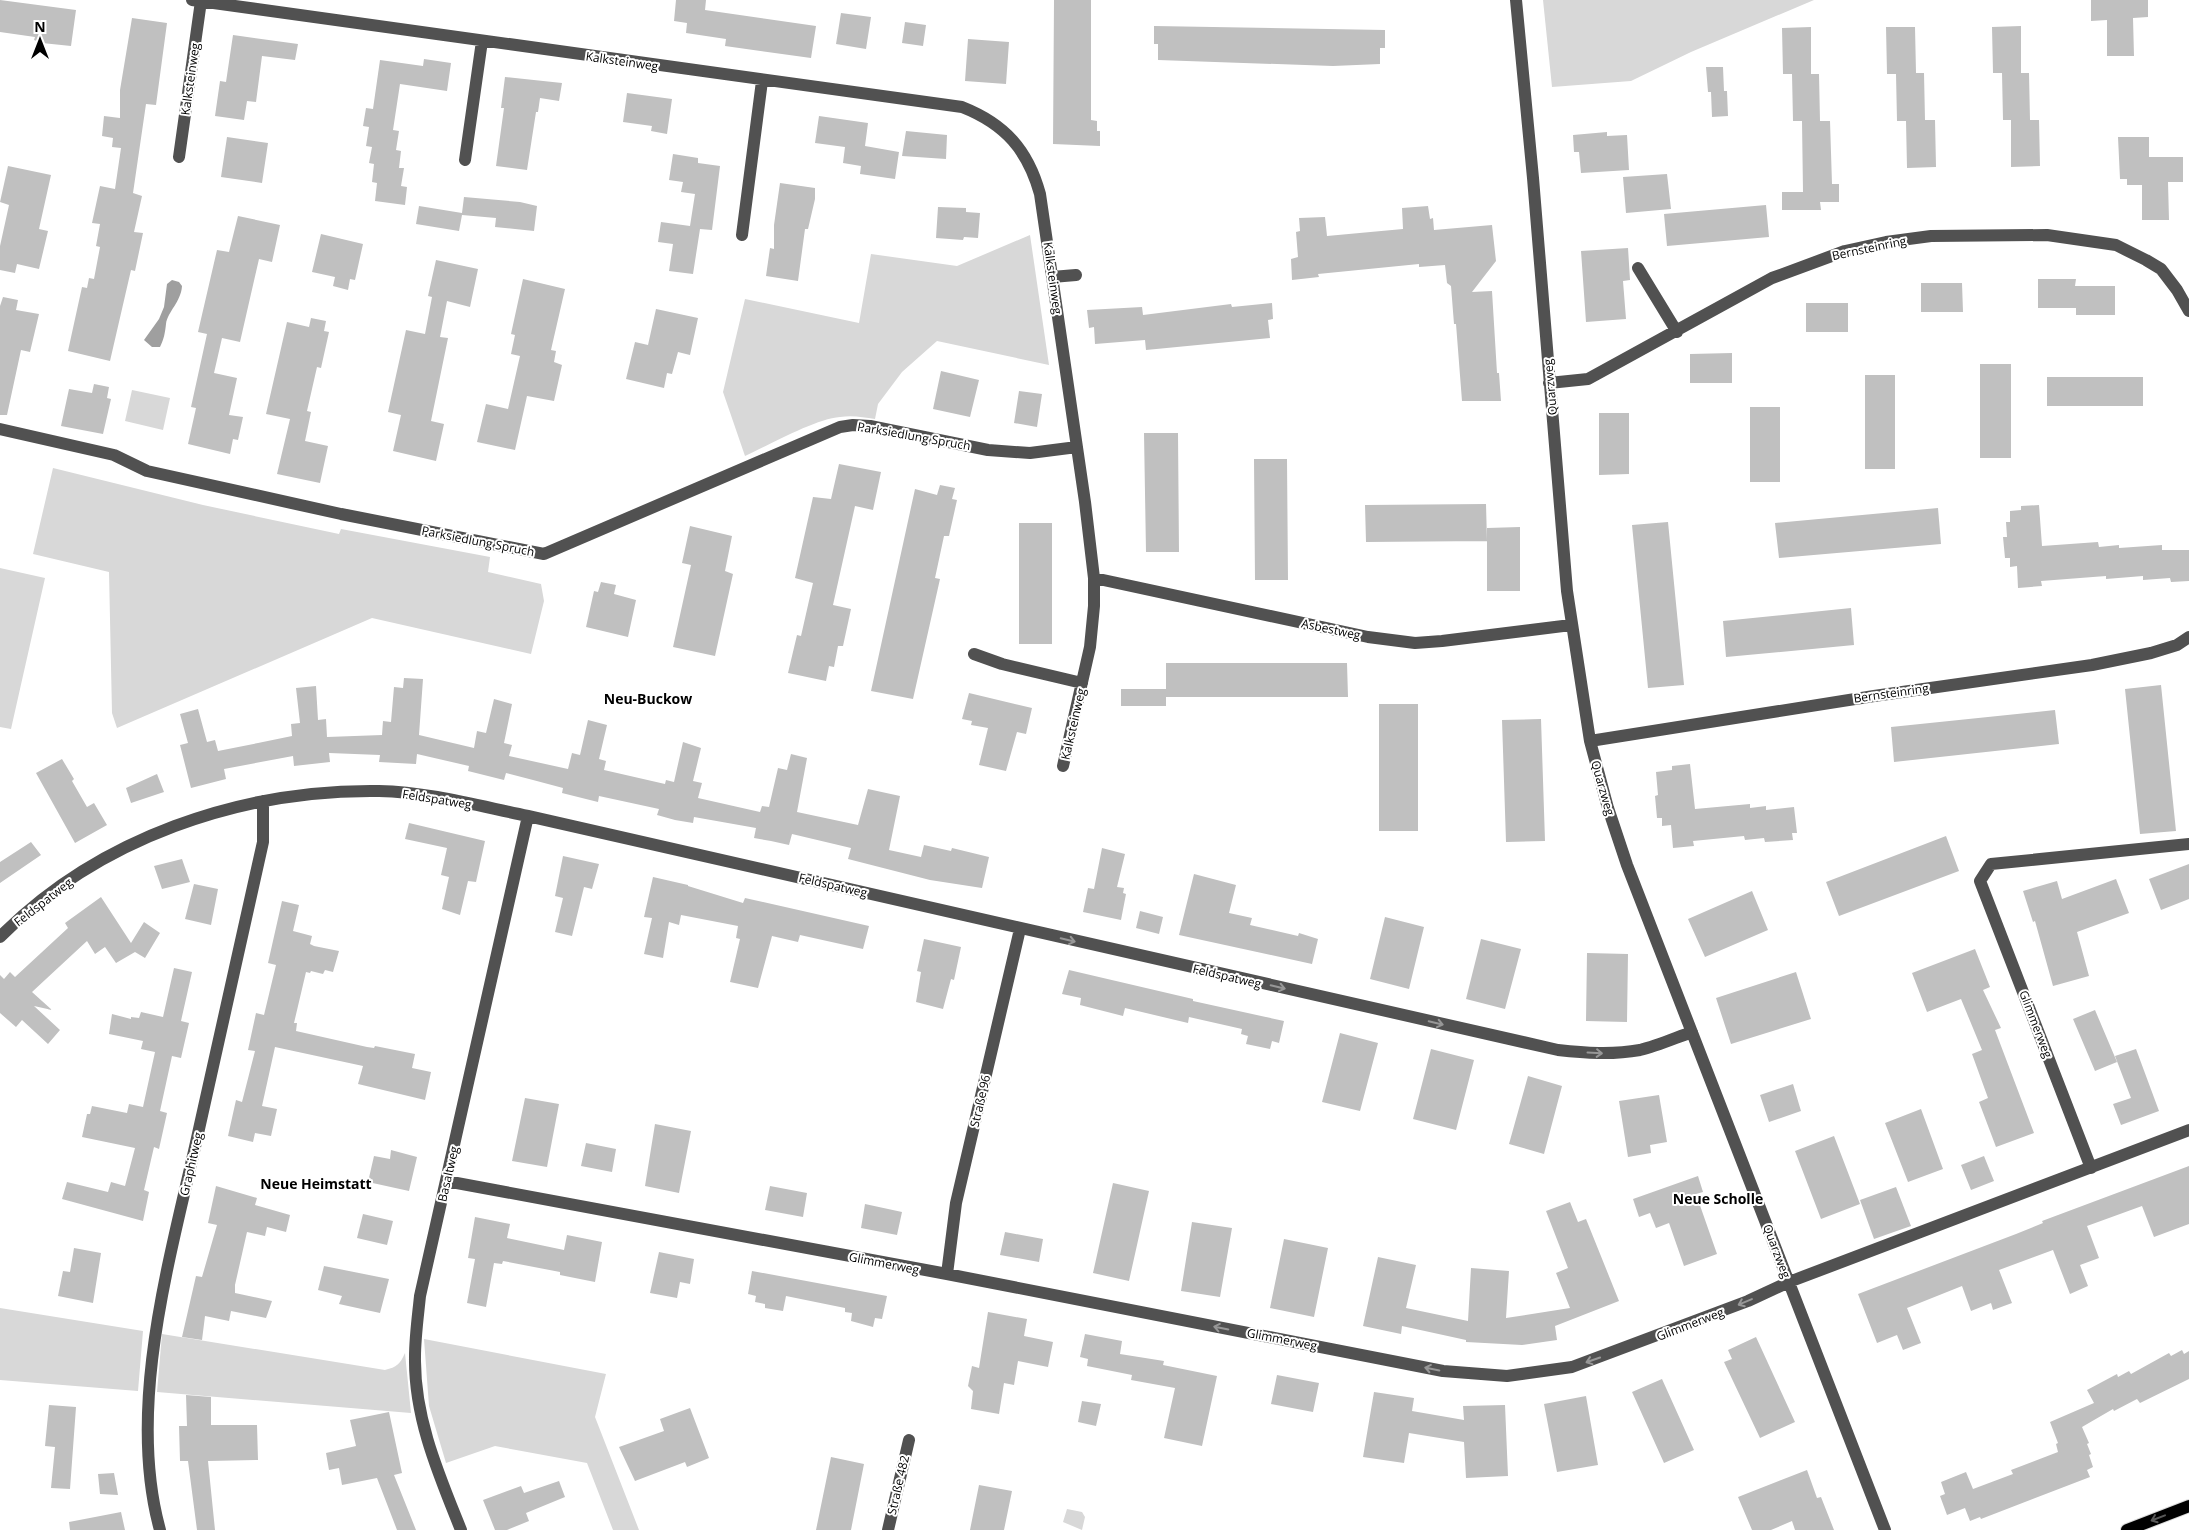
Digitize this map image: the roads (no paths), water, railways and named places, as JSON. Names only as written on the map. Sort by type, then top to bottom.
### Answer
[{"type":"main road","points":[[2127,1530],[2189,1506]]},
{"type":"street","name":"Quarzweg","points":[[1516,0],[1571,625],[1590,741],[1608,808],[1627,865],[1885,1530]]},
{"type":"street","name":"Kalksteinweg","points":[[179,157],[197,1],[762,81],[962,107],[983,115],[1005,132],[1023,153],[1035,177],[1046,227],[1094,578],[1094,606],[1090,647],[1063,766]]},
{"type":"street","points":[[465,160],[482,41]]},
{"type":"street","points":[[742,235],[762,81]]},
{"type":"street","name":"Bernsteinring","points":[[1550,383],[1588,379],[1677,332],[1772,278],[1803,265],[1845,251],[1886,242],[1931,236],[2047,235],[2116,246],[2161,269],[2189,311]]},
{"type":"street","points":[[1638,268],[1677,332]]},
{"type":"street","points":[[1052,277],[1076,275]]},
{"type":"street","name":"Parksiedlung Spruch","points":[[0,429],[114,455],[147,471],[341,514],[544,554],[840,427],[853,424],[999,451],[1030,452],[1077,447]]},
{"type":"street","name":"Asbestweg","points":[[1094,578],[1368,637],[1415,643],[1571,625]]},
{"type":"street","name":"Bernsteinring","points":[[1590,741],[1874,696],[2092,665],[2151,653],[2177,645],[2189,638]]},
{"type":"street","name":"Kalksteinweg","points":[[974,654],[1002,664],[1082,682]]},
{"type":"street","name":"Feldspatweg","points":[[0,937],[38,903],[68,881],[132,845],[194,819],[262,802],[325,793],[379,791],[443,798],[528,816],[1558,1050],[1600,1054],[1621,1053],[1642,1049],[1692,1032]]},
{"type":"street","name":"Graphitweg","points":[[160,1530],[154,1509],[148,1445],[149,1380],[164,1287],[263,842],[262,802]]},
{"type":"street","name":"Basaltweg","points":[[461,1530],[427,1441],[416,1384],[415,1358],[420,1296],[528,816]]},
{"type":"street","name":"Glimmerweg","points":[[2092,1168],[1980,882],[1991,864],[2189,844]]},
{"type":"street","name":"Straße 96","points":[[947,1274],[956,1203],[1020,929]]},
{"type":"street","name":"Glimmerweg","points":[[446,1180],[947,1274],[1443,1371],[1507,1376],[1572,1367],[1748,1302],[1789,1282],[2189,1130]]},
{"type":"street","name":"Straße 482","points":[[888,1530],[909,1440]]},
{"type":"district","name":"Neu-Buckow","points":[[648,698]]},
{"type":"district","name":"Neue Heimstatt","points":[[316,1183]]},
{"type":"district","name":"Neue Scholle","points":[[1718,1198]]}]
